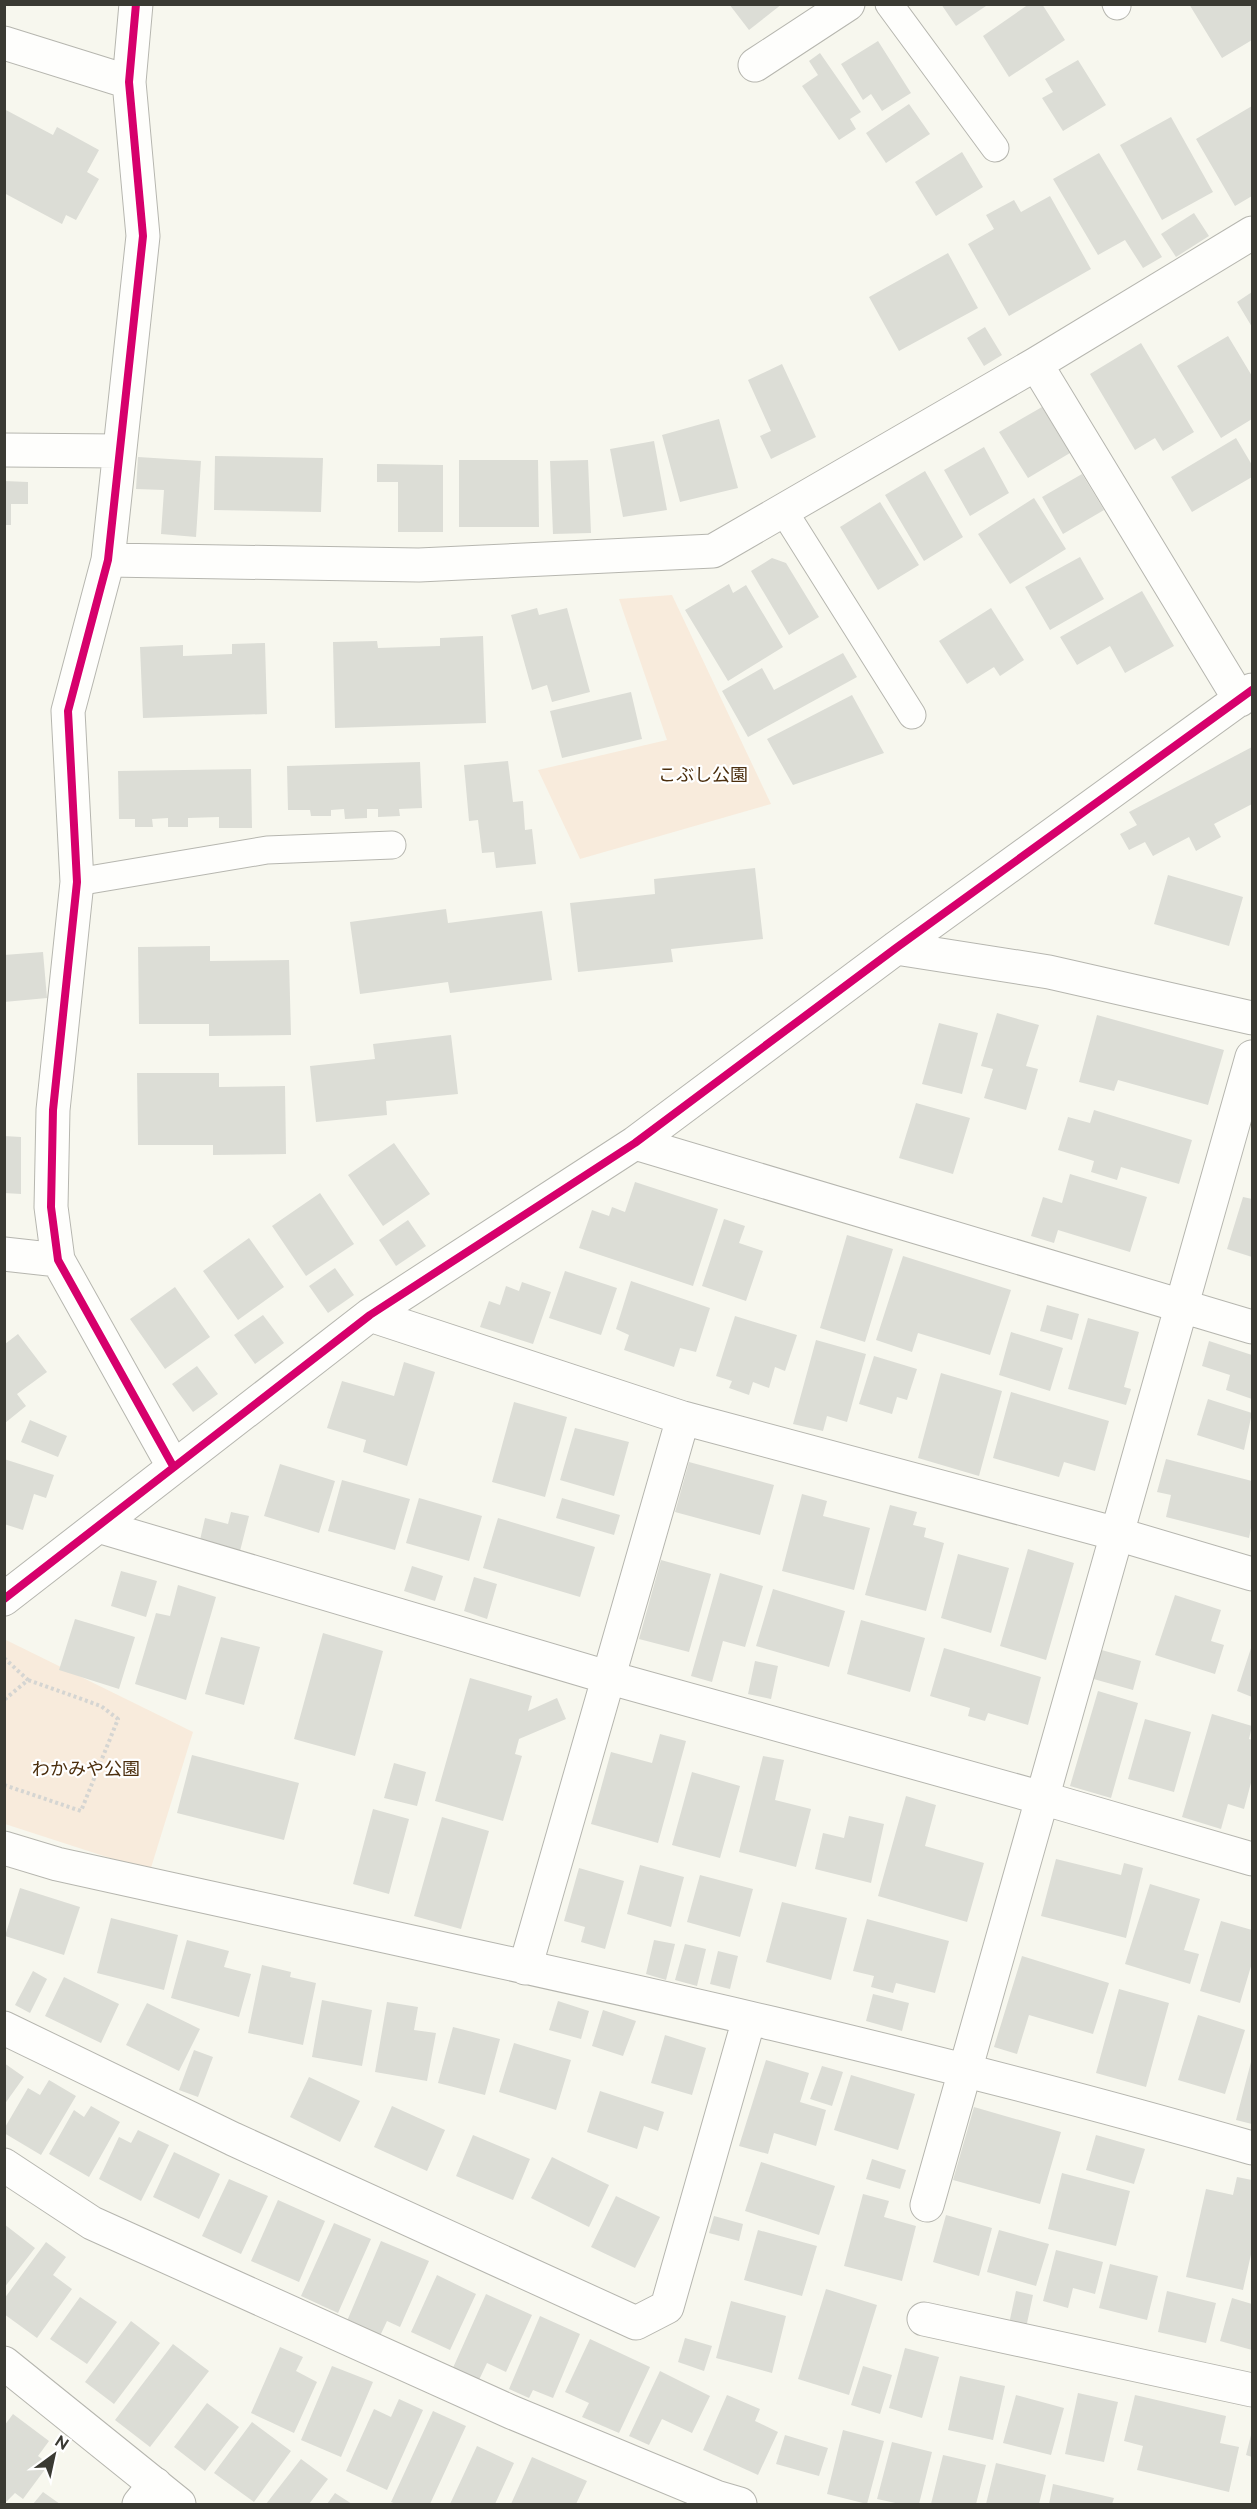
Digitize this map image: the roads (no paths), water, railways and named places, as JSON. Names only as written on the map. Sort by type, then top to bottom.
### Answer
[{"type":"street","points":[[136,4],[129,82],[143,236],[108,560],[68,711],[77,882],[53,1110],[51,1207],[58,1260],[173,1466]]},
{"type":"street","points":[[756,65],[843,6]]},
{"type":"street","points":[[4,43],[129,82]]},
{"type":"street","points":[[108,560],[419,565],[712,551],[1036,364],[1252,233]]},
{"type":"street","points":[[13,1584],[98,1526],[370,1315],[635,1143],[896,948],[1246,695],[1036,364]]},
{"type":"street","points":[[4,450],[119,451]]},
{"type":"street","points":[[896,948],[1049,972],[1252,1018]]},
{"type":"street","points":[[927,2205],[1252,1057]]},
{"type":"street","points":[[635,1143],[1181,1308],[1252,1327]]},
{"type":"street","points":[[4,1254],[58,1260]]},
{"type":"street","points":[[370,1315],[683,1418],[1117,1534],[1252,1574]]},
{"type":"street","points":[[525,1968],[683,1418]]},
{"type":"street","points":[[98,1526],[607,1677],[1252,1859]]},
{"type":"street","points":[[7,1857],[57,1864],[749,2019],[965,2071],[1252,2148]]},
{"type":"street","points":[[4,2028],[232,2139],[636,2323],[667,2307],[749,2019]]},
{"type":"street","points":[[4,2165],[92,2223],[511,2412],[723,2502]]},
{"type":"street","points":[[924,2319],[1252,2390]]},
{"type":"street","points":[[4,2363],[158,2498]]},
{"type":"lane","points":[[889,4],[994,148]]},
{"type":"lane","points":[[783,510],[912,715]]},
{"type":"lane","points":[[77,882],[267,850],[392,845]]},
{"type":"park label","name":"こぶし公園","points":[[703,774]]},
{"type":"park label","name":"わかみや公園","points":[[86,1768]]}]
